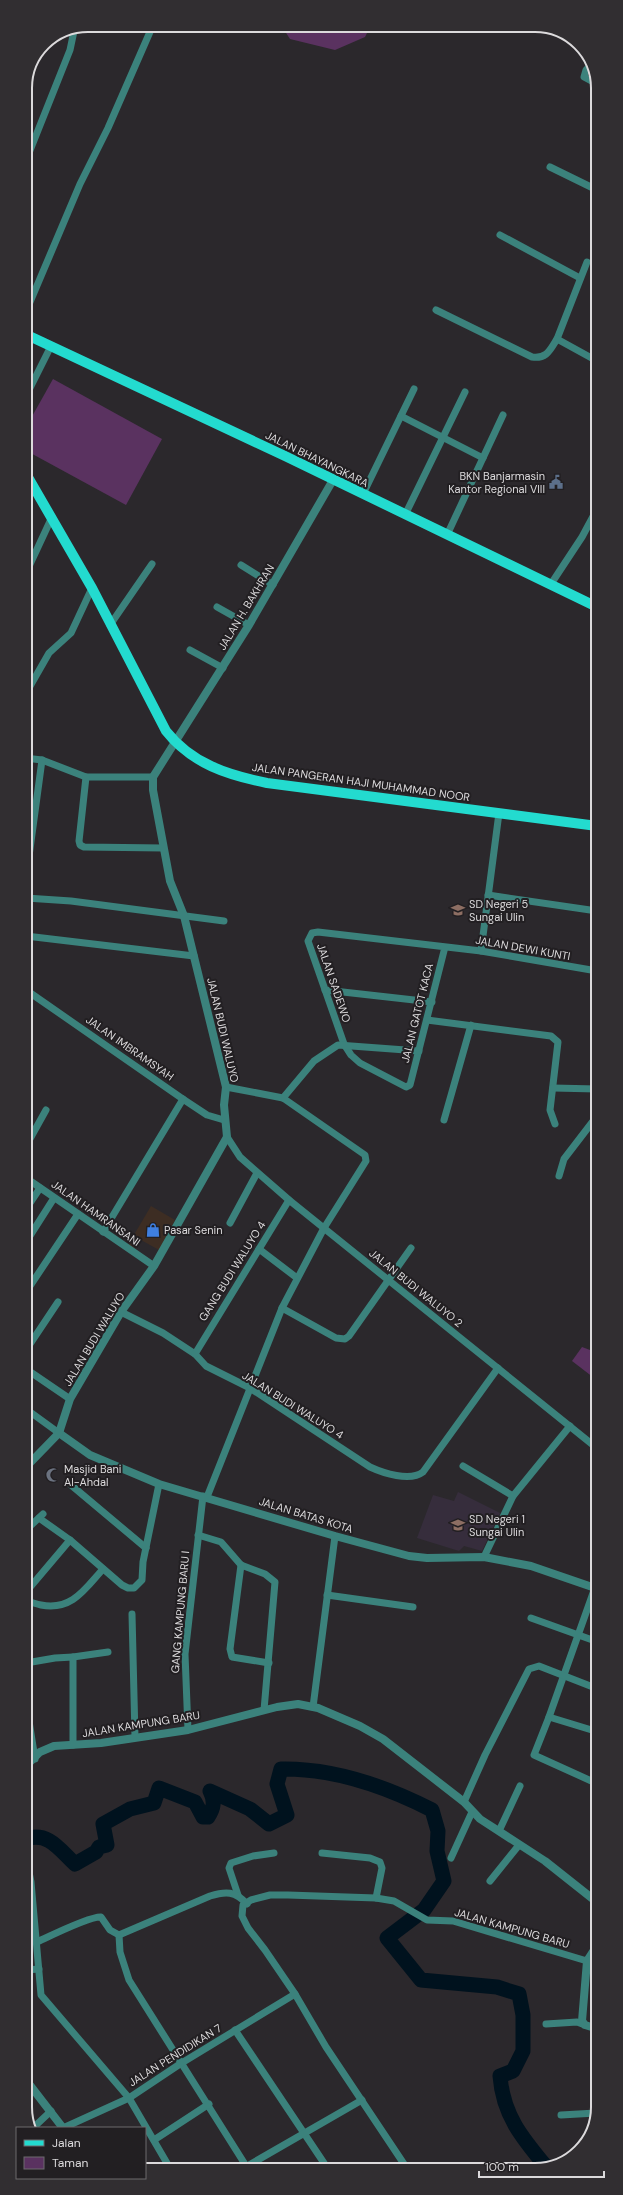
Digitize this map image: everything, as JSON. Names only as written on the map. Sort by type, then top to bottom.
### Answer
[{"type":"main road","name":"JALAN BHAYANGKARA","points":[[32,337],[334,480],[591,604]]},
{"type":"main road","name":"JALAN PANGERAN HAJI MUHAMMAD NOOR","points":[[32,484],[52,517],[70,553],[92,588],[166,731],[175,743],[208,766],[232,776],[260,782],[591,825]]},
{"type":"street","points":[[32,297],[80,184],[108,128],[150,32]]},
{"type":"street","points":[[32,145],[70,50],[73,34]]},
{"type":"street","points":[[587,69],[584,77],[590,80]]},
{"type":"street","points":[[550,167],[591,187]]},
{"type":"street","points":[[500,235],[580,278]]},
{"type":"street","points":[[436,310],[532,358],[539,358],[548,354],[557,339],[587,262]]},
{"type":"street","points":[[557,339],[591,358]]},
{"type":"street","points":[[32,384],[51,346]]},
{"type":"street","points":[[363,494],[414,389]]},
{"type":"street","points":[[406,515],[465,392]]},
{"type":"street","points":[[447,535],[503,415]]},
{"type":"street","points":[[401,416],[483,458]]},
{"type":"street","name":"JALAN H. BAKHRAN","points":[[175,743],[249,625],[334,480]]},
{"type":"street","points":[[32,560],[52,517]]},
{"type":"street","points":[[551,584],[582,537],[591,520]]},
{"type":"street","points":[[110,625],[152,564]]},
{"type":"street","points":[[241,565],[273,585]]},
{"type":"street","points":[[32,683],[49,653],[71,633],[92,588]]},
{"type":"street","points":[[217,607],[249,625]]},
{"type":"street","points":[[190,650],[223,668]]},
{"type":"street","points":[[32,759],[42,760],[86,777],[153,777],[175,743]]},
{"type":"street","points":[[32,839],[42,760]]},
{"type":"street","points":[[86,777],[79,841],[80,845],[84,847],[163,848]]},
{"type":"street","name":"JALAN BUDI WALUYO","points":[[59,1433],[70,1399],[122,1312],[154,1266],[227,1137],[224,1120],[226,1087],[184,916],[170,881],[153,790],[153,777]]},
{"type":"street","points":[[481,951],[499,813]]},
{"type":"street","points":[[488,895],[591,910]]},
{"type":"street","points":[[32,898],[71,901],[224,921]]},
{"type":"street","name":"JALAN SADEWO","points":[[410,1085],[406,1087],[360,1063],[351,1055],[344,1044],[308,941],[312,933],[318,932],[445,947]]},
{"type":"street","points":[[32,937],[194,956]]},
{"type":"street","name":"JALAN DEWI KUNTI","points":[[445,947],[481,951],[591,970]]},
{"type":"street","name":"JALAN GATOT KACA","points":[[410,1085],[445,947]]},
{"type":"street","points":[[325,990],[432,1002]]},
{"type":"street","name":"JALAN IMBRAMSYAH","points":[[32,994],[207,1115],[224,1120]]},
{"type":"street","points":[[427,1020],[555,1038],[558,1042],[550,1110],[555,1124]]},
{"type":"street","points":[[444,1120],[471,1025]]},
{"type":"street","points":[[226,1087],[283,1098],[314,1061],[332,1047],[344,1044],[419,1052]]},
{"type":"street","points":[[553,1088],[591,1089]]},
{"type":"street","name":"GANG KAMPUNG BARU I","points":[[188,1730],[185,1654],[198,1535],[205,1496],[282,1308],[324,1228],[366,1164],[365,1156],[283,1098]]},
{"type":"street","points":[[103,1232],[183,1099]]},
{"type":"street","points":[[32,1135],[46,1110]]},
{"type":"street","points":[[559,1176],[564,1159],[591,1124]]},
{"type":"street","name":"JALAN BUDI WALUYO 2","points":[[227,1137],[240,1158],[289,1200],[591,1443]]},
{"type":"street","points":[[230,1224],[257,1173]]},
{"type":"street","name":"JALAN HAMRANSANI","points":[[32,1182],[154,1266]]},
{"type":"street","points":[[32,1200],[40,1188]]},
{"type":"street","points":[[32,1233],[54,1198]]},
{"type":"street","name":"GANG BUDI WALUYO 4","points":[[195,1354],[289,1200]]},
{"type":"street","points":[[32,1283],[78,1214]]},
{"type":"street","points":[[282,1308],[336,1338],[345,1339],[411,1248]]},
{"type":"street","points":[[259,1249],[297,1278]]},
{"type":"street","points":[[32,1341],[58,1302]]},
{"type":"street","name":"JALAN BUDI WALUYO 4","points":[[122,1312],[164,1333],[195,1354],[211,1369],[250,1388],[370,1467],[383,1472],[406,1476],[416,1476],[423,1472],[498,1368]]},
{"type":"street","points":[[32,1373],[70,1399]]},
{"type":"street","name":"JALAN BATAS KOTA","points":[[32,1413],[90,1455],[159,1484],[205,1496],[335,1536],[415,1557],[484,1557],[531,1566],[591,1586]]},
{"type":"street","points":[[484,1557],[512,1496],[570,1426]]},
{"type":"street","points":[[32,1461],[59,1433]]},
{"type":"street","points":[[463,1466],[512,1496]]},
{"type":"street","points":[[32,1524],[41,1516],[122,1585],[128,1588],[134,1588],[142,1580],[146,1548],[159,1484]]},
{"type":"street","points":[[72,1485],[146,1548]]},
{"type":"street","points":[[198,1535],[221,1542],[241,1565],[265,1574],[275,1582],[264,1710]]},
{"type":"street","points":[[313,1708],[335,1536]]},
{"type":"street","points":[[32,1584],[70,1540]]},
{"type":"street","points":[[241,1565],[230,1649],[232,1657],[269,1663]]},
{"type":"street","points":[[32,1603],[42,1606],[67,1605],[75,1600],[103,1569]]},
{"type":"street","points":[[327,1596],[412,1606]]},
{"type":"street","points":[[591,1602],[550,1717],[534,1755],[591,1781]]},
{"type":"street","points":[[132,1614],[135,1737]]},
{"type":"street","points":[[531,1618],[591,1639]]},
{"type":"street","points":[[32,1662],[108,1652]]},
{"type":"street","points":[[73,1657],[73,1745]]},
{"type":"street","points":[[464,1802],[485,1755],[527,1672],[533,1667],[539,1666],[591,1687]]},
{"type":"street","name":"JALAN KAMPUNG BARU","points":[[32,1761],[47,1747],[101,1743],[188,1730],[264,1710],[298,1704],[342,1717],[383,1740],[464,1802],[472,1812],[545,1862],[591,1898]]},
{"type":"street","points":[[550,1717],[591,1730]]},
{"type":"street","points":[[32,1739],[35,1758]]},
{"type":"street","points":[[499,1831],[520,1786]]},
{"type":"street","points":[[451,1858],[472,1812]]},
{"type":"street","points":[[490,1881],[519,1845]]},
{"type":"street","points":[[274,1853],[253,1856],[231,1863],[229,1868],[238,1895],[247,1904],[243,1905],[242,1916],[248,1928],[265,1950],[403,2163]]},
{"type":"street","points":[[322,1853],[370,1858],[380,1862],[382,1868],[376,1898]]},
{"type":"street","points":[[119,1935],[210,1896],[222,1892],[238,1895]]},
{"type":"street","name":"JALAN KAMPUNG BARU","points":[[247,1904],[251,1900],[270,1895],[376,1898],[394,1901],[427,1920],[453,1921],[587,1961]]},
{"type":"street","points":[[37,1942],[96,1917],[101,1917],[110,1930],[119,1935]]},
{"type":"street","points":[[32,1925],[37,1942],[41,1995],[129,2098],[167,2163]]},
{"type":"street","points":[[119,1935],[120,1952],[129,1980],[180,2064],[209,2104],[243,2163]]},
{"type":"street","points":[[585,2025],[582,2021],[587,1961],[591,1955]]},
{"type":"street","points":[[32,1969],[39,1968]]},
{"type":"street","name":"JALAN PENDIDIKAN 7","points":[[65,2127],[129,2098],[180,2064],[294,1994]]},
{"type":"street","points":[[546,2024],[577,2022],[591,2026]]},
{"type":"street","points":[[235,2030],[324,2163]]},
{"type":"street","points":[[32,2087],[62,2127]]},
{"type":"street","points":[[256,2163],[362,2100]]},
{"type":"street","points":[[154,2140],[209,2104]]},
{"type":"street","points":[[35,2126],[51,2111]]},
{"type":"street","points":[[561,2115],[590,2113]]},
{"type":"shaded area","name":"Pasar Senin","points":[[151,1206],[175,1220],[159,1250],[141,1240],[135,1249],[128,1245]]},
{"type":"shaded area","name":"SD Negeri 1 Sungai Ulin","points":[[458,1492],[500,1513],[482,1551],[464,1546],[459,1551],[417,1538],[433,1495],[454,1501]]},
{"type":"green space","points":[[286,32],[368,32],[365,37],[335,50],[290,39]]},
{"type":"green space","points":[[53,379],[162,439],[126,505],[32,454],[32,416]]},
{"type":"green space","points":[[582,1347],[591,1350],[591,1376],[572,1361]]},
{"type":"waterway","points":[[32,1838],[41,1838],[53,1843],[75,1864],[96,1852],[99,1847],[107,1845],[103,1824],[130,1809],[154,1803],[159,1788],[195,1802],[203,1817],[208,1817],[212,1811],[213,1798],[210,1791],[250,1809],[269,1824],[287,1815],[277,1784],[281,1769],[301,1769],[340,1775],[359,1780],[396,1793],[432,1810],[438,1831],[437,1851],[444,1881],[424,1910],[387,1938],[421,1980],[497,1987],[519,1994],[523,2015],[523,2051],[513,2071],[500,2076],[505,2103],[510,2115],[523,2137],[543,2162]]},
{"type":"place","name":"BKN Banjarmasin Kantor Regional VIII","points":[[556,482]]},
{"type":"place","name":"SD Negeri 5 Sungai Ulin","points":[[458,910]]},
{"type":"place","name":"Pasar Senin","points":[[153,1230]]},
{"type":"place","name":"Masjid Bani Al-Ahdal","points":[[53,1475]]},
{"type":"place","name":"SD Negeri 1 Sungai Ulin","points":[[458,1525]]}]
